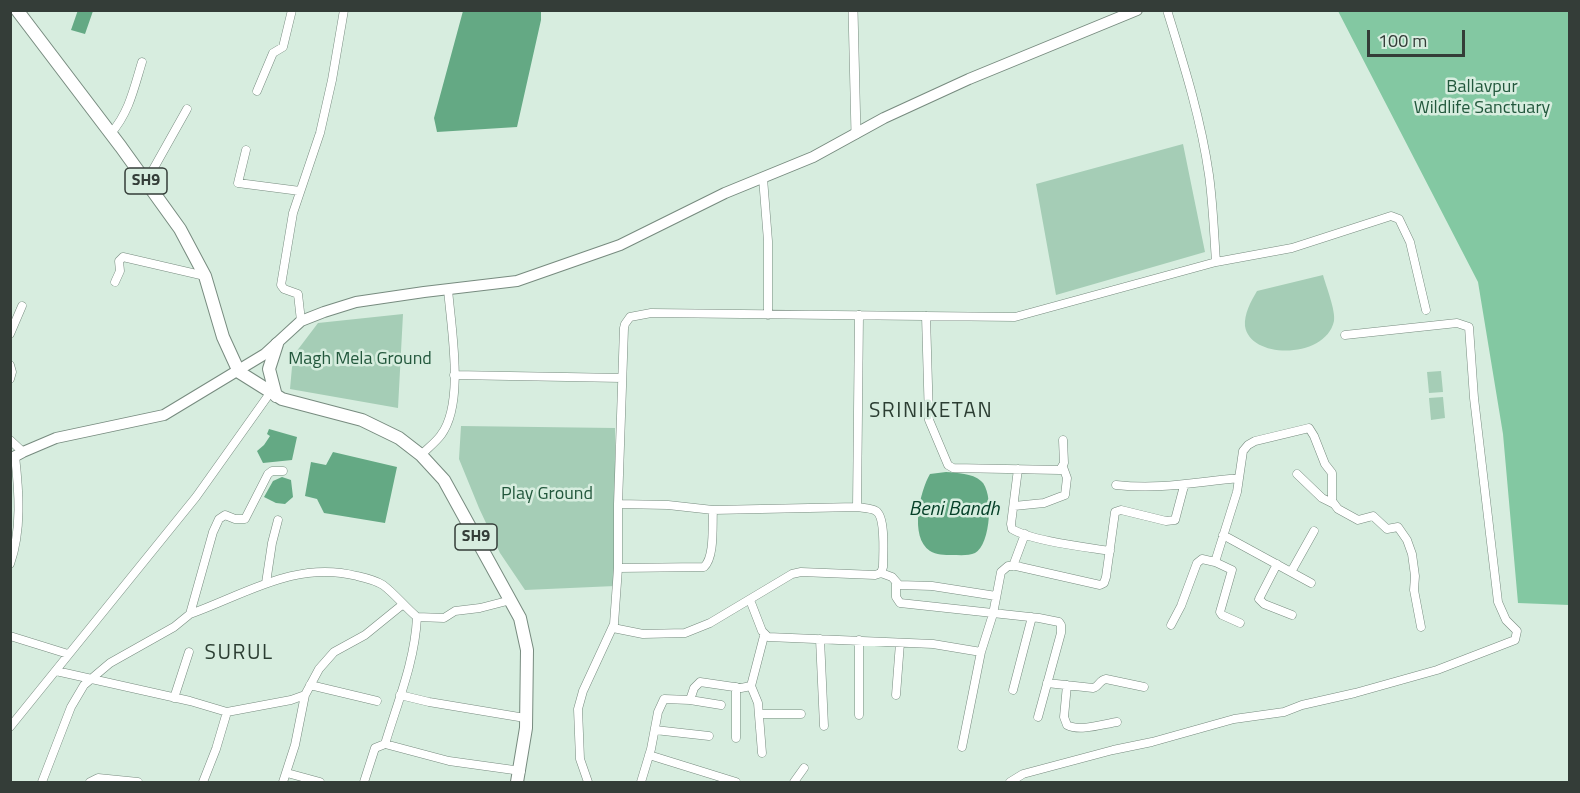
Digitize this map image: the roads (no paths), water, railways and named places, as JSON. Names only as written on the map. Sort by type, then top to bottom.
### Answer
[{"type":"main road","name":"SH9","points":[[17,10],[111,133],[180,229],[205,276],[223,337],[239,372],[273,394],[362,420],[399,438],[421,455],[444,480],[520,618],[527,650],[525,718],[519,777]]},
{"type":"main road","points":[[16,456],[56,438],[156,418],[239,372],[277,344],[301,321],[356,302],[517,281],[620,245],[725,193],[813,157],[884,118],[969,79],[1137,10]]},
{"type":"main road","points":[[273,394],[269,369],[277,344]]},
{"type":"street","points":[[257,91],[273,54],[283,47],[292,10]]},
{"type":"street","points":[[301,321],[298,294],[281,288],[281,285],[293,213],[320,133],[344,10]]},
{"type":"street","points":[[853,10],[856,134]]},
{"type":"street","points":[[1167,10],[1189,81],[1203,139],[1210,183],[1216,262]]},
{"type":"street","points":[[111,133],[126,112],[142,62]]},
{"type":"street","points":[[146,182],[187,110]]},
{"type":"street","points":[[246,150],[238,183],[300,191]]},
{"type":"street","points":[[763,178],[768,241],[768,315]]},
{"type":"street","points":[[588,783],[580,759],[578,709],[583,691],[613,628],[618,568],[618,504],[625,324],[632,316],[651,314],[1015,316],[1216,262],[1292,248],[1391,216],[1399,219],[1410,242],[1425,310]]},
{"type":"street","points":[[115,282],[120,271],[119,261],[123,257],[205,276]]},
{"type":"street","points":[[421,455],[441,435],[446,426],[456,391],[448,289]]},
{"type":"street","points":[[10,334],[22,306]]},
{"type":"street","points":[[857,507],[859,315]]},
{"type":"street","points":[[926,316],[929,420],[938,438],[944,460],[953,468],[1054,470],[1063,468]]},
{"type":"street","points":[[1010,783],[1023,774],[1113,750],[1152,742],[1234,719],[1284,712],[1302,705],[1437,670],[1515,640],[1517,632],[1506,620],[1498,602],[1474,398],[1469,327],[1457,323],[1345,335]]},
{"type":"street","points":[[10,365],[12,372],[10,379]]},
{"type":"street","points":[[454,375],[622,378]]},
{"type":"street","points":[[10,727],[196,497],[273,394]]},
{"type":"street","points":[[1215,562],[1237,492],[1241,456],[1248,445],[1287,432],[1309,428],[1325,464],[1332,473],[1331,497],[1334,504]]},
{"type":"street","points":[[10,440],[16,456],[19,500],[15,549],[10,564]]},
{"type":"street","points":[[1014,506],[1044,502],[1065,495],[1067,478],[1063,468],[1063,440]]},
{"type":"street","points":[[1018,469],[1012,529],[1066,544],[1110,550]]},
{"type":"street","points":[[190,614],[213,532],[219,519],[225,515],[235,519],[244,519],[268,474],[272,471],[283,471]]},
{"type":"street","points":[[1297,474],[1322,498],[1358,520],[1375,516],[1387,529],[1398,527],[1409,544],[1412,554],[1414,590],[1421,627]]},
{"type":"street","points":[[1116,485],[1143,488],[1184,486],[1239,478]]},
{"type":"street","points":[[962,747],[981,652],[993,614],[1001,572],[1005,567],[1013,566],[1100,585],[1104,583],[1106,577],[1115,512],[1121,510],[1166,521],[1175,520],[1184,486]]},
{"type":"street","points":[[618,504],[668,505],[713,510],[857,507],[876,511],[881,516],[883,567],[881,573]]},
{"type":"street","points":[[618,568],[704,567],[711,555],[713,510]]},
{"type":"street","points":[[266,583],[278,520]]},
{"type":"street","points":[[1291,572],[1314,531]]},
{"type":"street","points":[[1013,566],[1025,534]]},
{"type":"street","points":[[1223,535],[1311,584]]},
{"type":"street","points":[[1171,625],[1182,606],[1197,563],[1202,559],[1230,568],[1232,573],[1220,612],[1240,623]]},
{"type":"street","points":[[1277,564],[1260,595],[1260,601],[1292,615]]},
{"type":"street","points":[[42,783],[71,707],[81,689],[90,680],[110,663],[174,627],[190,614],[266,583],[309,571],[340,572],[384,586],[417,617],[444,618],[453,611],[480,608],[511,600]]},
{"type":"street","points":[[613,628],[643,634],[685,633],[700,628],[792,574],[801,572],[875,575],[881,573],[892,577],[896,584],[896,597],[900,603],[1055,620],[1061,625],[1061,633],[1038,717]]},
{"type":"street","points":[[896,584],[932,586],[996,596]]},
{"type":"street","points":[[750,600],[764,636],[751,686],[756,695],[760,714],[762,753]]},
{"type":"street","points":[[283,783],[295,746],[305,694],[319,669],[334,652],[365,635],[402,605]]},
{"type":"street","points":[[385,744],[414,650],[417,617]]},
{"type":"street","points":[[1013,690],[1032,617]]},
{"type":"street","points":[[10,636],[68,654]]},
{"type":"street","points":[[764,636],[933,644],[981,652]]},
{"type":"street","points":[[820,639],[824,726]]},
{"type":"street","points":[[859,640],[859,716]]},
{"type":"street","points":[[896,695],[900,643]]},
{"type":"street","points":[[174,698],[189,652]]},
{"type":"street","points":[[56,671],[227,712],[291,700],[305,694]]},
{"type":"street","points":[[1047,683],[1095,688],[1106,679],[1144,687]]},
{"type":"street","points":[[690,700],[699,682],[747,688],[751,686]]},
{"type":"street","points":[[310,685],[377,700]]},
{"type":"street","points":[[1067,686],[1064,717],[1067,725],[1084,727],[1117,722]]},
{"type":"street","points":[[736,687],[736,738]]},
{"type":"street","points":[[400,695],[525,718]]},
{"type":"street","points":[[641,783],[658,711],[664,699],[721,705]]},
{"type":"street","points":[[202,783],[216,749],[227,712]]},
{"type":"street","points":[[760,714],[801,714]]},
{"type":"street","points":[[655,730],[709,736]]},
{"type":"street","points":[[364,783],[375,748],[385,744],[519,777]]},
{"type":"street","points":[[649,755],[736,783]]},
{"type":"street","points":[[794,783],[804,768]]},
{"type":"street","points":[[287,773],[320,783]]},
{"type":"street","points":[[90,783],[98,778],[138,783]]},
{"type":"water","points":[[78,10],[93,11],[85,34],[71,30]]},
{"type":"water","points":[[463,11],[541,11],[541,20],[517,127],[437,132],[434,118]]},
{"type":"water","points":[[269,429],[297,437],[292,460],[263,463],[257,451],[270,436],[267,434]]},
{"type":"water","points":[[333,452],[397,467],[385,523],[324,513],[317,499],[305,496],[311,462],[326,465]]},
{"type":"water","name":"Beni Bandh","points":[[946,472],[973,476],[981,481],[988,495],[989,518],[985,540],[973,554],[935,553],[924,544],[920,535],[918,514],[926,482],[930,474]]},
{"type":"water","points":[[282,477],[291,480],[293,497],[285,504],[276,503],[264,497],[273,481]]},
{"type":"district","name":"SRINIKETAN","points":[[931,412]]},
{"type":"district","name":"SURUL","points":[[239,654]]},
{"type":"park label","name":"Ballavpur Wildlife Sanctuary","points":[[1482,98]]},
{"type":"park label","name":"Magh Mela Ground","points":[[360,360]]},
{"type":"park label","name":"Play Ground","points":[[547,495]]}]
